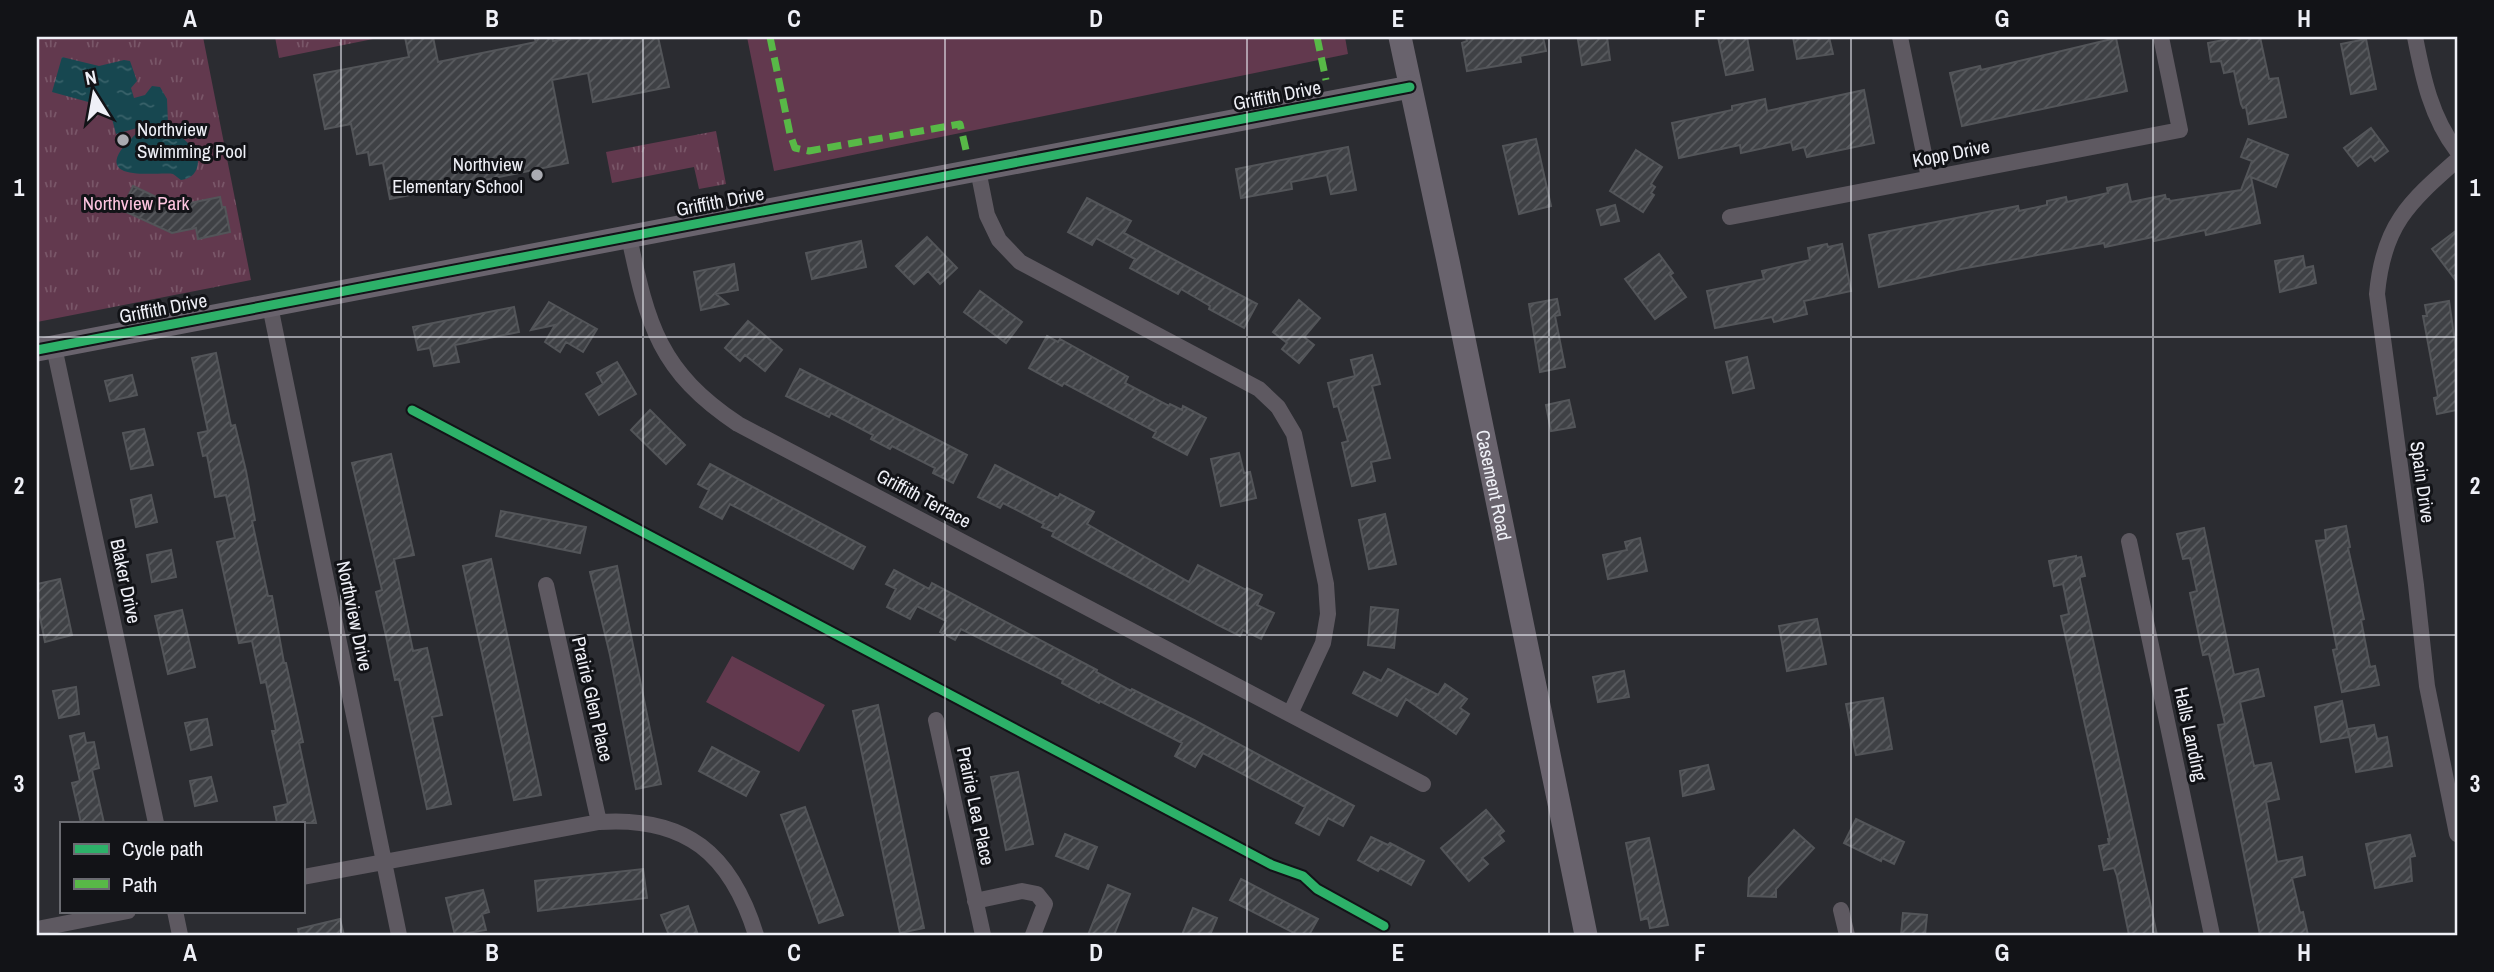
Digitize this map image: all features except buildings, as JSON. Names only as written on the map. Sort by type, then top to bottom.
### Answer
[{"type":"street","name":"Casement Road","points":[[1399,37],[1586,935]]},
{"type":"street","points":[[1900,37],[1929,178]]},
{"type":"street","name":"Kopp Drive","points":[[1730,217],[2180,130],[2161,37]]},
{"type":"street","points":[[2416,37],[2427,94],[2440,124],[2457,151]]},
{"type":"street","name":"Griffith Drive","points":[[45,349],[1410,87]]},
{"type":"street","name":"Spain Drive","points":[[2457,160],[2411,203],[2396,223],[2379,265],[2376,294],[2427,686],[2457,834]]},
{"type":"street","points":[[978,170],[987,215],[999,240],[1020,262],[1259,389],[1278,407],[1294,433],[1326,584],[1328,614],[1323,643],[1290,714]]},
{"type":"street","name":"Griffith Terrace","points":[[629,237],[639,284],[662,348],[684,380],[708,404],[738,424],[1423,784]]},
{"type":"street","name":"Northview Drive","points":[[270,306],[399,935]]},
{"type":"street","name":"Blaker Drive","points":[[45,349],[156,822]]},
{"type":"street","name":"Halls Landing","points":[[2129,541],[2213,935]]},
{"type":"street","name":"Prairie Glen Place","points":[[546,586],[599,822]]},
{"type":"street","name":"Prairie Lea Place","points":[[936,720],[982,935]]},
{"type":"street","points":[[304,877],[599,822],[628,820],[674,830],[696,842],[718,863],[738,889],[756,935]]},
{"type":"street","points":[[975,901],[1022,891],[1037,894],[1045,904],[1033,935]]},
{"type":"street","points":[[1841,910],[1847,935]]},
{"type":"street","points":[[37,929],[123,912]]},
{"type":"street","points":[[175,912],[180,935]]},
{"type":"green space","name":"Northview Park","points":[[37,37],[203,37],[251,280],[37,322]]},
{"type":"green space","points":[[275,37],[373,37],[373,39],[279,58]]},
{"type":"green space","points":[[747,37],[1345,37],[1348,54],[774,171]]},
{"type":"green space","points":[[716,131],[726,184],[699,189],[694,167],[612,183],[606,152]]},
{"type":"green space","points":[[732,656],[825,705],[799,752],[706,702]]},
{"type":"water","points":[[62,57],[99,66],[130,61],[137,81],[131,88],[134,98],[145,95],[152,86],[160,87],[167,99],[168,124],[190,145],[198,161],[194,174],[181,180],[173,174],[135,173],[118,167],[117,160],[121,150],[139,130],[137,128],[116,134],[110,111],[103,106],[52,92]]},
{"type":"marked path","points":[[770,37],[795,148],[809,151],[960,124],[966,150]]},
{"type":"marked path","points":[[1317,37],[1326,80]]},
{"type":"cycle path","points":[[37,350],[1410,87]]},
{"type":"cycle path","points":[[412,410],[1272,865],[1303,876],[1317,889],[1384,926]]},
{"type":"place","name":"Northview Swimming Pool","points":[[123,140]]},
{"type":"place","name":"Northview Elementary School","points":[[537,175]]}]
